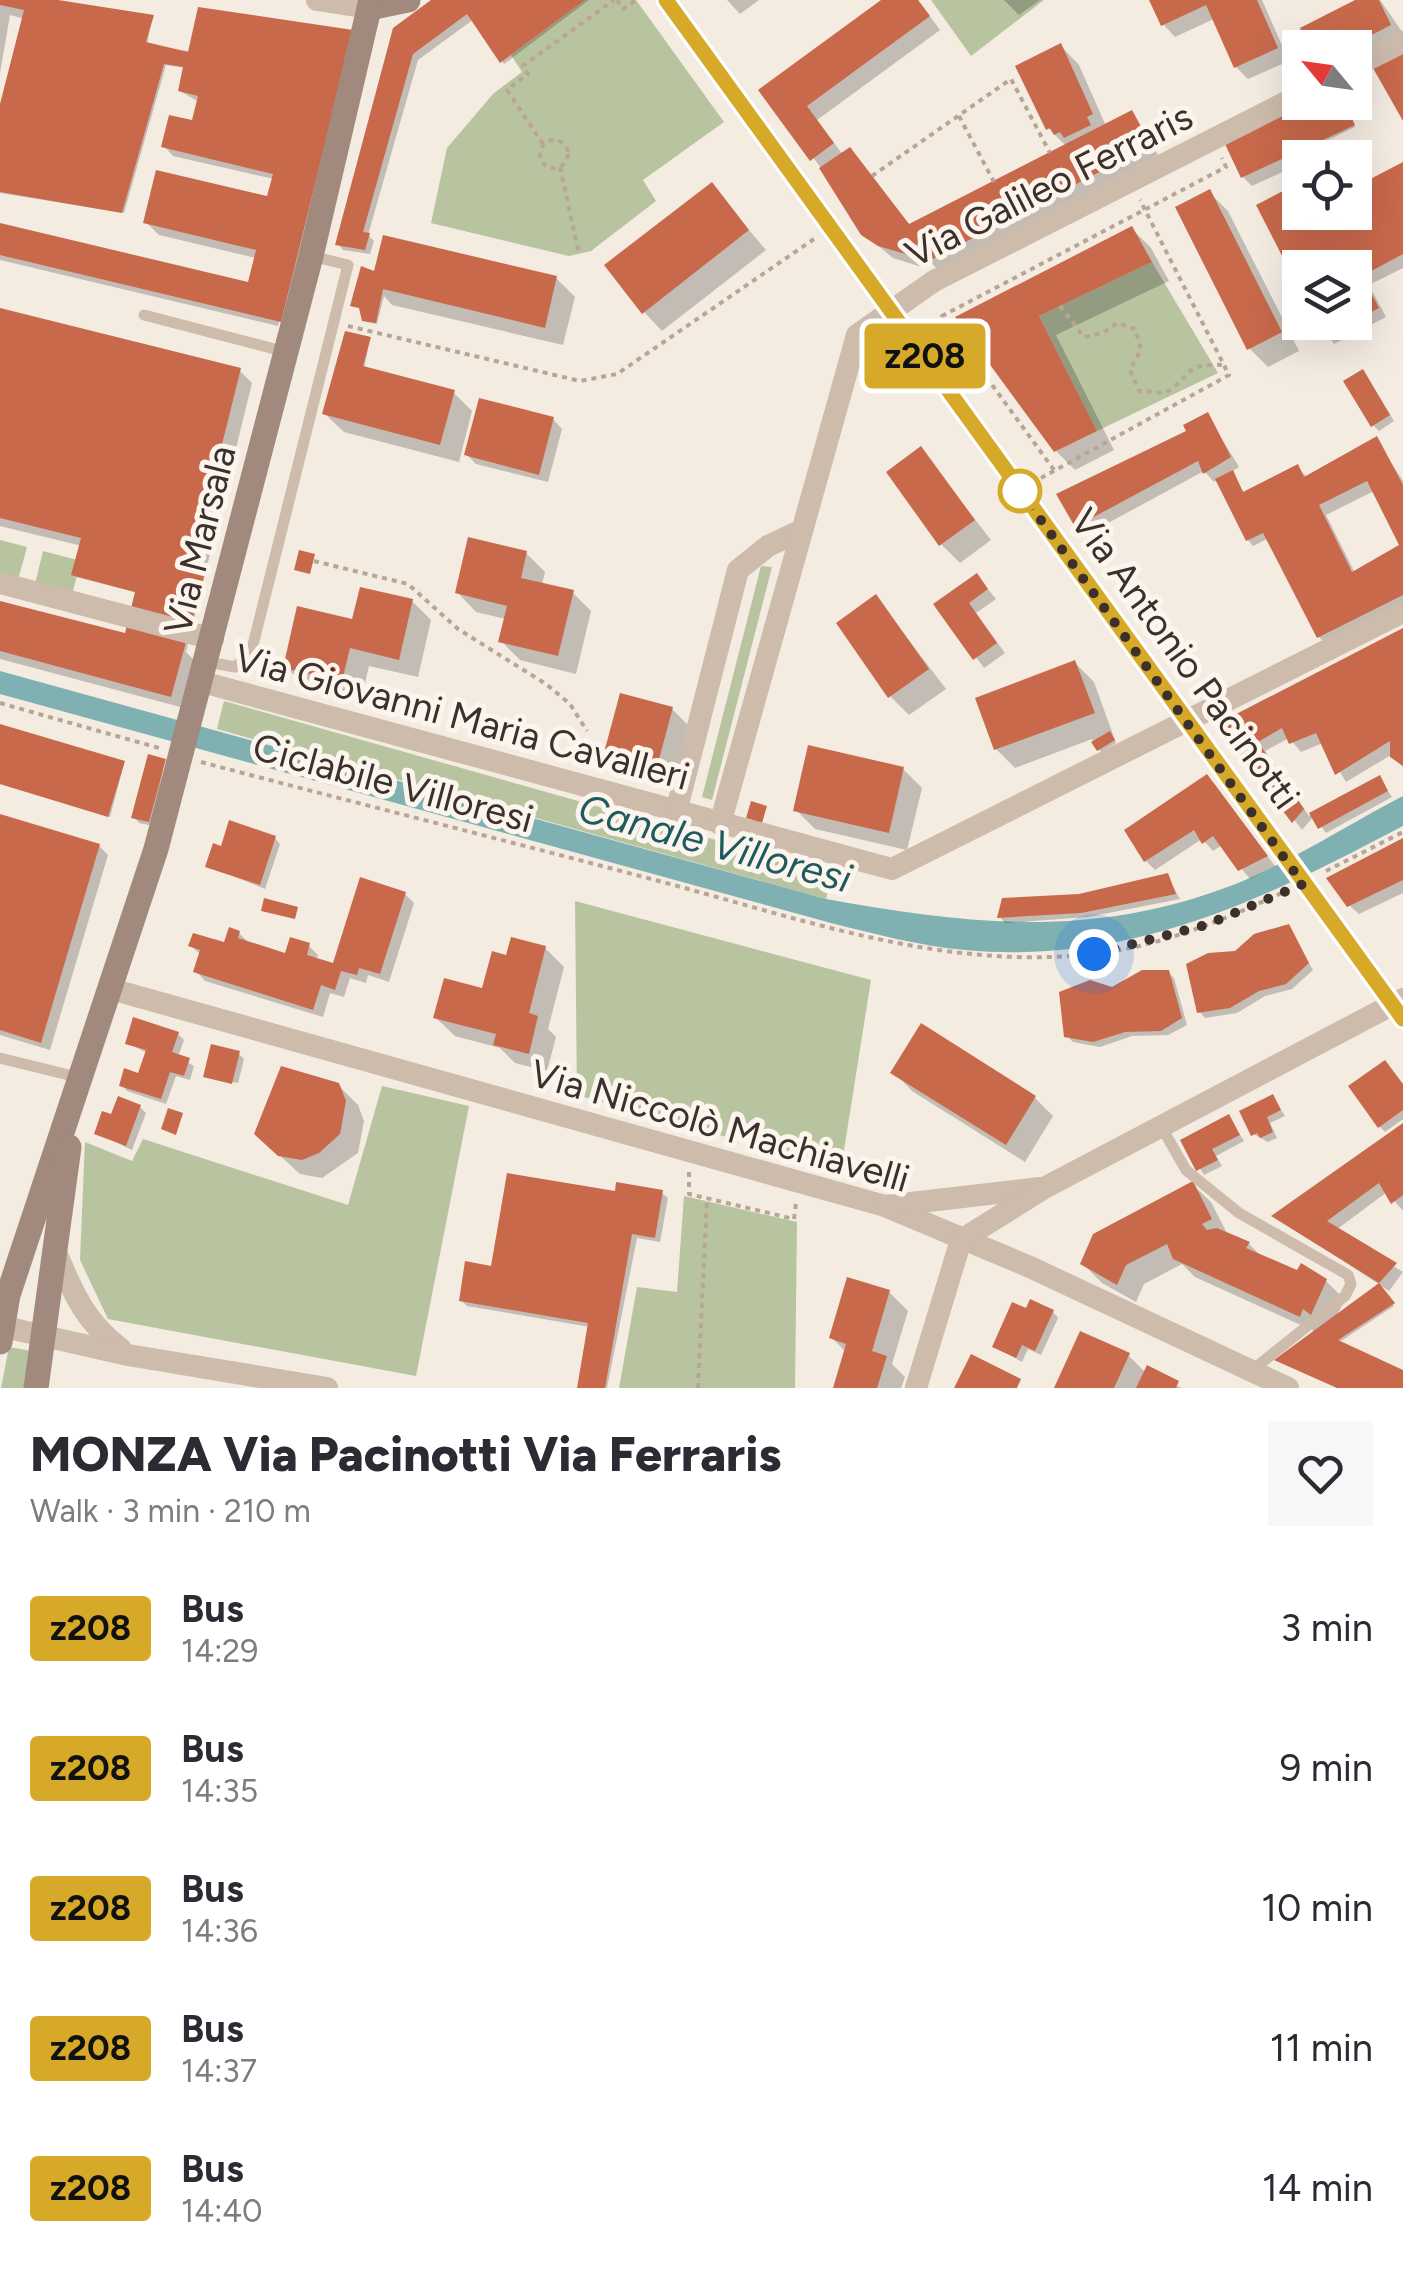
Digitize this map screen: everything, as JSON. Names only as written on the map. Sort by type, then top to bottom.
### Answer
[{"type":"street","points":[[316,0],[370,4],[408,0]]},
{"type":"street","name":"Via Antonio Pacinotti","points":[[666,0],[892,308],[1302,882],[1400,1008]]},
{"type":"street","name":"Via Marsala","points":[[1,1331],[8,1295],[111,989],[208,661],[311,256],[370,4]]},
{"type":"street","points":[[1372,58],[1403,42]]},
{"type":"street","name":"Via Galileo Ferraris","points":[[711,821],[857,335],[934,280],[1282,104]]},
{"type":"street","points":[[676,812],[738,570],[768,546],[800,531]]},
{"type":"street","name":"Via Giovanni Maria Cavalleri","points":[[0,583],[208,661],[676,812],[892,869],[1403,612]]},
{"type":"street","name":"Via Niccolò Machiavelli","points":[[111,989],[885,1206],[1288,1388]]},
{"type":"street","points":[[916,1388],[961,1240],[1046,1188],[1400,1008]]},
{"type":"street","name":"Via Marsala","points":[[36,1388],[78,1085]]},
{"type":"street","points":[[885,1206],[1046,1188]]},
{"type":"street","points":[[56,1252],[74,1299],[94,1329],[128,1354]]},
{"type":"street","points":[[1,1331],[46,1335],[128,1354],[327,1388]]},
{"type":"lane","points":[[208,661],[235,667],[251,652],[348,265],[311,256]]},
{"type":"lane","points":[[144,315],[286,352]]},
{"type":"lane","points":[[0,1058],[78,1085]]},
{"type":"lane","points":[[1162,1128],[1186,1170],[1239,1213],[1348,1275],[1351,1284],[1346,1296],[1251,1371]]},
{"type":"path","points":[[560,167],[551,168],[541,161],[543,144],[507,90],[528,74],[524,66],[616,0],[623,9],[636,0]]},
{"type":"path","points":[[872,176],[1011,79],[1050,153]]},
{"type":"path","points":[[959,116],[994,182]]},
{"type":"path","points":[[543,144],[555,139],[567,147],[568,155],[560,167],[579,254]]},
{"type":"path","points":[[1054,470],[942,316],[1226,167],[1214,139]]},
{"type":"path","points":[[1020,490],[1229,375],[1131,182]]},
{"type":"path","points":[[360,328],[580,381],[617,374],[816,238]]},
{"type":"path","points":[[1060,306],[1084,338],[1104,334],[1117,323],[1135,330],[1142,349],[1130,370],[1139,391],[1164,393],[1191,367],[1204,362],[1224,365]]},
{"type":"path","points":[[314,561],[408,584],[458,629],[546,684],[570,704],[587,731]]},
{"type":"path","name":"Ciclabile Villoresi","points":[[0,703],[186,740],[804,924],[959,954],[1050,957],[1128,948],[1220,920],[1403,832]]},
{"type":"path","points":[[685,1147],[683,1167],[689,1171],[689,1194],[794,1218],[797,1200]]},
{"type":"path","points":[[698,1388],[707,1198]]},
{"type":"green space","points":[[585,0],[636,0],[724,122],[643,180],[656,201],[591,251],[569,256],[431,223],[447,148],[493,94],[522,72],[511,55]]},
{"type":"green space","points":[[931,0],[1044,0],[971,56]]},
{"type":"green space","points":[[1152,262],[1218,373],[1097,431],[1039,316]]},
{"type":"green space","points":[[0,540],[27,547],[18,580],[0,575]]},
{"type":"green space","points":[[43,551],[81,561],[72,594],[35,584]]},
{"type":"green space","points":[[761,566],[772,567],[712,800],[702,797]]},
{"type":"green space","points":[[224,701],[833,873],[826,899],[217,729]]},
{"type":"green space","points":[[575,901],[871,980],[841,1169],[577,1095]]},
{"type":"green space","points":[[382,1086],[469,1106],[416,1376],[108,1319],[80,1260],[85,1142],[132,1161],[143,1139],[348,1205]]},
{"type":"green space","points":[[684,1196],[797,1222],[795,1388],[619,1388],[637,1287],[677,1292]]},
{"type":"green space","points":[[9,1347],[32,1351],[24,1388],[1,1388]]},
{"type":"water","points":[[0,671],[826,899],[931,915],[1031,922],[1130,914],[1181,902],[1255,876],[1403,796],[1403,826],[1298,879],[1193,922],[1084,948],[1026,952],[965,950],[831,923],[0,694]]},
{"type":"building","points":[[0,0],[58,0],[154,15],[146,42],[188,52],[198,7],[353,30],[281,322],[0,255],[0,223],[248,282],[256,250],[143,223],[156,170],[267,196],[273,174],[161,147],[169,115],[192,120],[198,96],[178,91],[183,67],[164,64],[122,213],[0,192],[0,104],[24,10],[0,5]]},
{"type":"building","points":[[431,0],[585,0],[500,63],[467,14],[413,54],[363,232],[370,233],[365,250],[335,245],[393,28]]},
{"type":"building","points":[[881,0],[918,0],[930,16],[807,106],[834,143],[810,161],[758,90]]},
{"type":"building","points":[[1149,0],[1257,0],[1278,48],[1234,68],[1206,5],[1161,26]]},
{"type":"building","points":[[1355,0],[1379,0],[1391,25],[1372,35],[1372,30],[1300,28]]},
{"type":"building","points":[[1061,43],[1093,114],[1087,117],[1091,125],[1064,138],[1060,132],[1054,135],[1050,128],[1046,130],[1015,66]]},
{"type":"building","points":[[1403,53],[1403,121],[1373,68]]},
{"type":"building","points":[[1132,110],[1151,145],[927,262],[918,243],[909,255],[878,246],[861,235],[819,168],[850,147],[909,224]]},
{"type":"building","points":[[1282,114],[1282,120],[1353,120],[1355,125],[1323,140],[1282,140],[1282,159],[1241,178],[1224,142]]},
{"type":"building","points":[[1403,162],[1403,254],[1372,271],[1372,250],[1282,250],[1282,256],[1256,205],[1282,191],[1282,230],[1372,230],[1372,178]]},
{"type":"building","points":[[712,182],[749,230],[642,314],[604,265]]},
{"type":"building","points":[[1210,189],[1282,332],[1247,350],[1175,207]]},
{"type":"building","points":[[1132,226],[1152,262],[1039,316],[1097,431],[1054,452],[955,317]]},
{"type":"building","points":[[383,235],[557,276],[545,328],[383,289],[376,323],[362,321],[359,308],[350,306],[361,266],[374,271]]},
{"type":"building","points":[[0,308],[241,368],[192,565],[206,569],[171,697],[0,651],[0,601],[125,633],[135,592],[71,575],[81,538],[0,518]]},
{"type":"building","points":[[345,331],[371,337],[363,366],[455,390],[440,445],[322,414]]},
{"type":"building","points":[[1363,369],[1390,415],[1371,427],[1343,381]]},
{"type":"building","points":[[479,398],[554,417],[539,475],[464,455]]},
{"type":"building","points":[[1208,412],[1231,457],[1203,474],[1198,461],[1075,527],[1056,494],[1186,431],[1183,425]]},
{"type":"building","points":[[1377,436],[1403,485],[1403,595],[1317,638],[1263,533],[1246,541],[1215,479],[1233,470],[1243,492],[1298,464],[1304,477]],"holes":[[[1367,481],[1399,545],[1352,572],[1319,505]]]},
{"type":"building","points":[[921,446],[975,520],[939,546],[886,472]]},
{"type":"building","points":[[468,537],[527,551],[521,578],[574,590],[558,656],[498,642],[507,606],[455,593]]},
{"type":"building","points":[[299,550],[315,554],[310,574],[294,570]]},
{"type":"building","points":[[977,573],[988,589],[969,603],[997,643],[973,660],[933,604]]},
{"type":"building","points":[[360,587],[413,599],[399,660],[350,648],[342,681],[283,668],[297,606],[352,619]]},
{"type":"building","points":[[876,594],[929,669],[888,698],[836,623]]},
{"type":"building","points":[[1403,628],[1403,766],[1390,757],[1390,741],[1335,775],[1316,733],[1289,744],[1282,728],[1258,742],[1304,809],[1292,823],[1217,724]]},
{"type":"building","points":[[1075,660],[1095,713],[994,750],[975,698]]},
{"type":"building","points":[[620,693],[673,707],[658,763],[605,749]]},
{"type":"building","points":[[0,724],[125,761],[108,817],[0,784]]},
{"type":"building","points":[[1110,731],[1115,740],[1097,751],[1091,742]]},
{"type":"building","points":[[808,745],[904,767],[889,833],[793,811]]},
{"type":"building","points":[[148,754],[166,759],[149,822],[131,818]]},
{"type":"building","points":[[1207,774],[1268,856],[1238,871],[1213,836],[1202,844],[1194,830],[1144,862],[1124,830]]},
{"type":"building","points":[[1380,775],[1388,791],[1318,829],[1309,813]]},
{"type":"building","points":[[751,801],[767,806],[762,823],[746,818]]},
{"type":"building","points":[[0,814],[100,844],[41,1043],[0,1030]]},
{"type":"building","points":[[229,820],[276,836],[260,885],[205,867],[213,843],[221,846]]},
{"type":"building","points":[[1403,838],[1403,880],[1347,907],[1326,878]]},
{"type":"building","points":[[1168,873],[1176,894],[1081,913],[997,918],[1002,898],[1079,894]]},
{"type":"building","points":[[360,877],[406,892],[380,974],[359,968],[357,975],[341,971],[335,990],[321,985],[313,1010],[193,972],[200,950],[188,946],[193,933],[224,942],[229,927],[240,931],[238,938],[285,953],[290,937],[310,943],[307,955],[333,963]]},
{"type":"building","points":[[264,898],[298,907],[295,919],[261,911]]},
{"type":"building","points":[[1289,924],[1309,963],[1286,984],[1259,991],[1230,1008],[1197,1013],[1186,964],[1208,953],[1235,951],[1254,934]]},
{"type":"building","points":[[511,937],[546,946],[529,1013],[538,1016],[529,1054],[493,1045],[496,1034],[433,1018],[444,978],[482,988],[492,951],[506,955]]},
{"type":"building","points":[[1142,970],[1169,970],[1182,1018],[1161,1031],[1125,1032],[1093,1042],[1064,1037],[1059,992],[1090,980],[1112,987]]},
{"type":"building","points":[[133,1017],[179,1032],[172,1052],[190,1058],[184,1076],[170,1072],[161,1099],[119,1086],[124,1068],[138,1073],[146,1050],[125,1044]]},
{"type":"building","points":[[921,1023],[1036,1096],[1006,1145],[890,1073]]},
{"type":"building","points":[[211,1044],[240,1051],[232,1084],[203,1077]]},
{"type":"building","points":[[1385,1060],[1403,1084],[1403,1110],[1378,1128],[1348,1086]]},
{"type":"building","points":[[281,1066],[339,1083],[346,1101],[340,1134],[319,1153],[302,1160],[278,1156],[254,1134]]},
{"type":"building","points":[[1273,1094],[1281,1110],[1267,1117],[1273,1132],[1260,1138],[1257,1133],[1251,1136],[1239,1111]]},
{"type":"building","points":[[118,1096],[141,1105],[126,1146],[94,1134],[102,1111],[111,1114]]},
{"type":"building","points":[[168,1108],[183,1113],[176,1135],[161,1129]]},
{"type":"building","points":[[1229,1114],[1240,1135],[1212,1149],[1218,1160],[1196,1171],[1180,1140]]},
{"type":"building","points":[[1403,1123],[1403,1195],[1391,1204],[1379,1183],[1327,1221],[1397,1263],[1379,1283],[1271,1216]]},
{"type":"building","points":[[507,1173],[615,1191],[616,1182],[663,1190],[655,1238],[632,1234],[605,1388],[577,1388],[588,1323],[459,1301],[465,1261],[491,1266]]},
{"type":"building","points":[[1193,1181],[1212,1219],[1202,1224],[1207,1230],[1217,1228],[1250,1242],[1246,1248],[1297,1270],[1301,1263],[1327,1279],[1311,1315],[1303,1309],[1300,1317],[1173,1259],[1167,1244],[1126,1265],[1117,1285],[1080,1264],[1093,1234]]},
{"type":"building","points":[[847,1277],[890,1290],[872,1351],[887,1356],[877,1388],[833,1388],[846,1344],[829,1338]]},
{"type":"building","points":[[1379,1283],[1395,1303],[1338,1340],[1403,1370],[1403,1388],[1337,1388],[1274,1360]]},
{"type":"building","points":[[1030,1299],[1054,1310],[1035,1351],[1022,1345],[1016,1358],[992,1347],[1012,1302],[1026,1308]]},
{"type":"building","points":[[1080,1331],[1130,1353],[1114,1388],[1054,1388]]},
{"type":"building","points":[[971,1354],[1021,1379],[1017,1388],[954,1388]]},
{"type":"building","points":[[1147,1365],[1179,1381],[1176,1388],[1136,1388]]},
{"type":"bus line","name":"z208","points":[[666,0],[1403,1019]]},
{"type":"route","points":[[1020,491],[1303,884],[1206,925],[1094,954]]},
{"type":"water label","name":"Canale Villoresi","points":[[715,843]]}]
